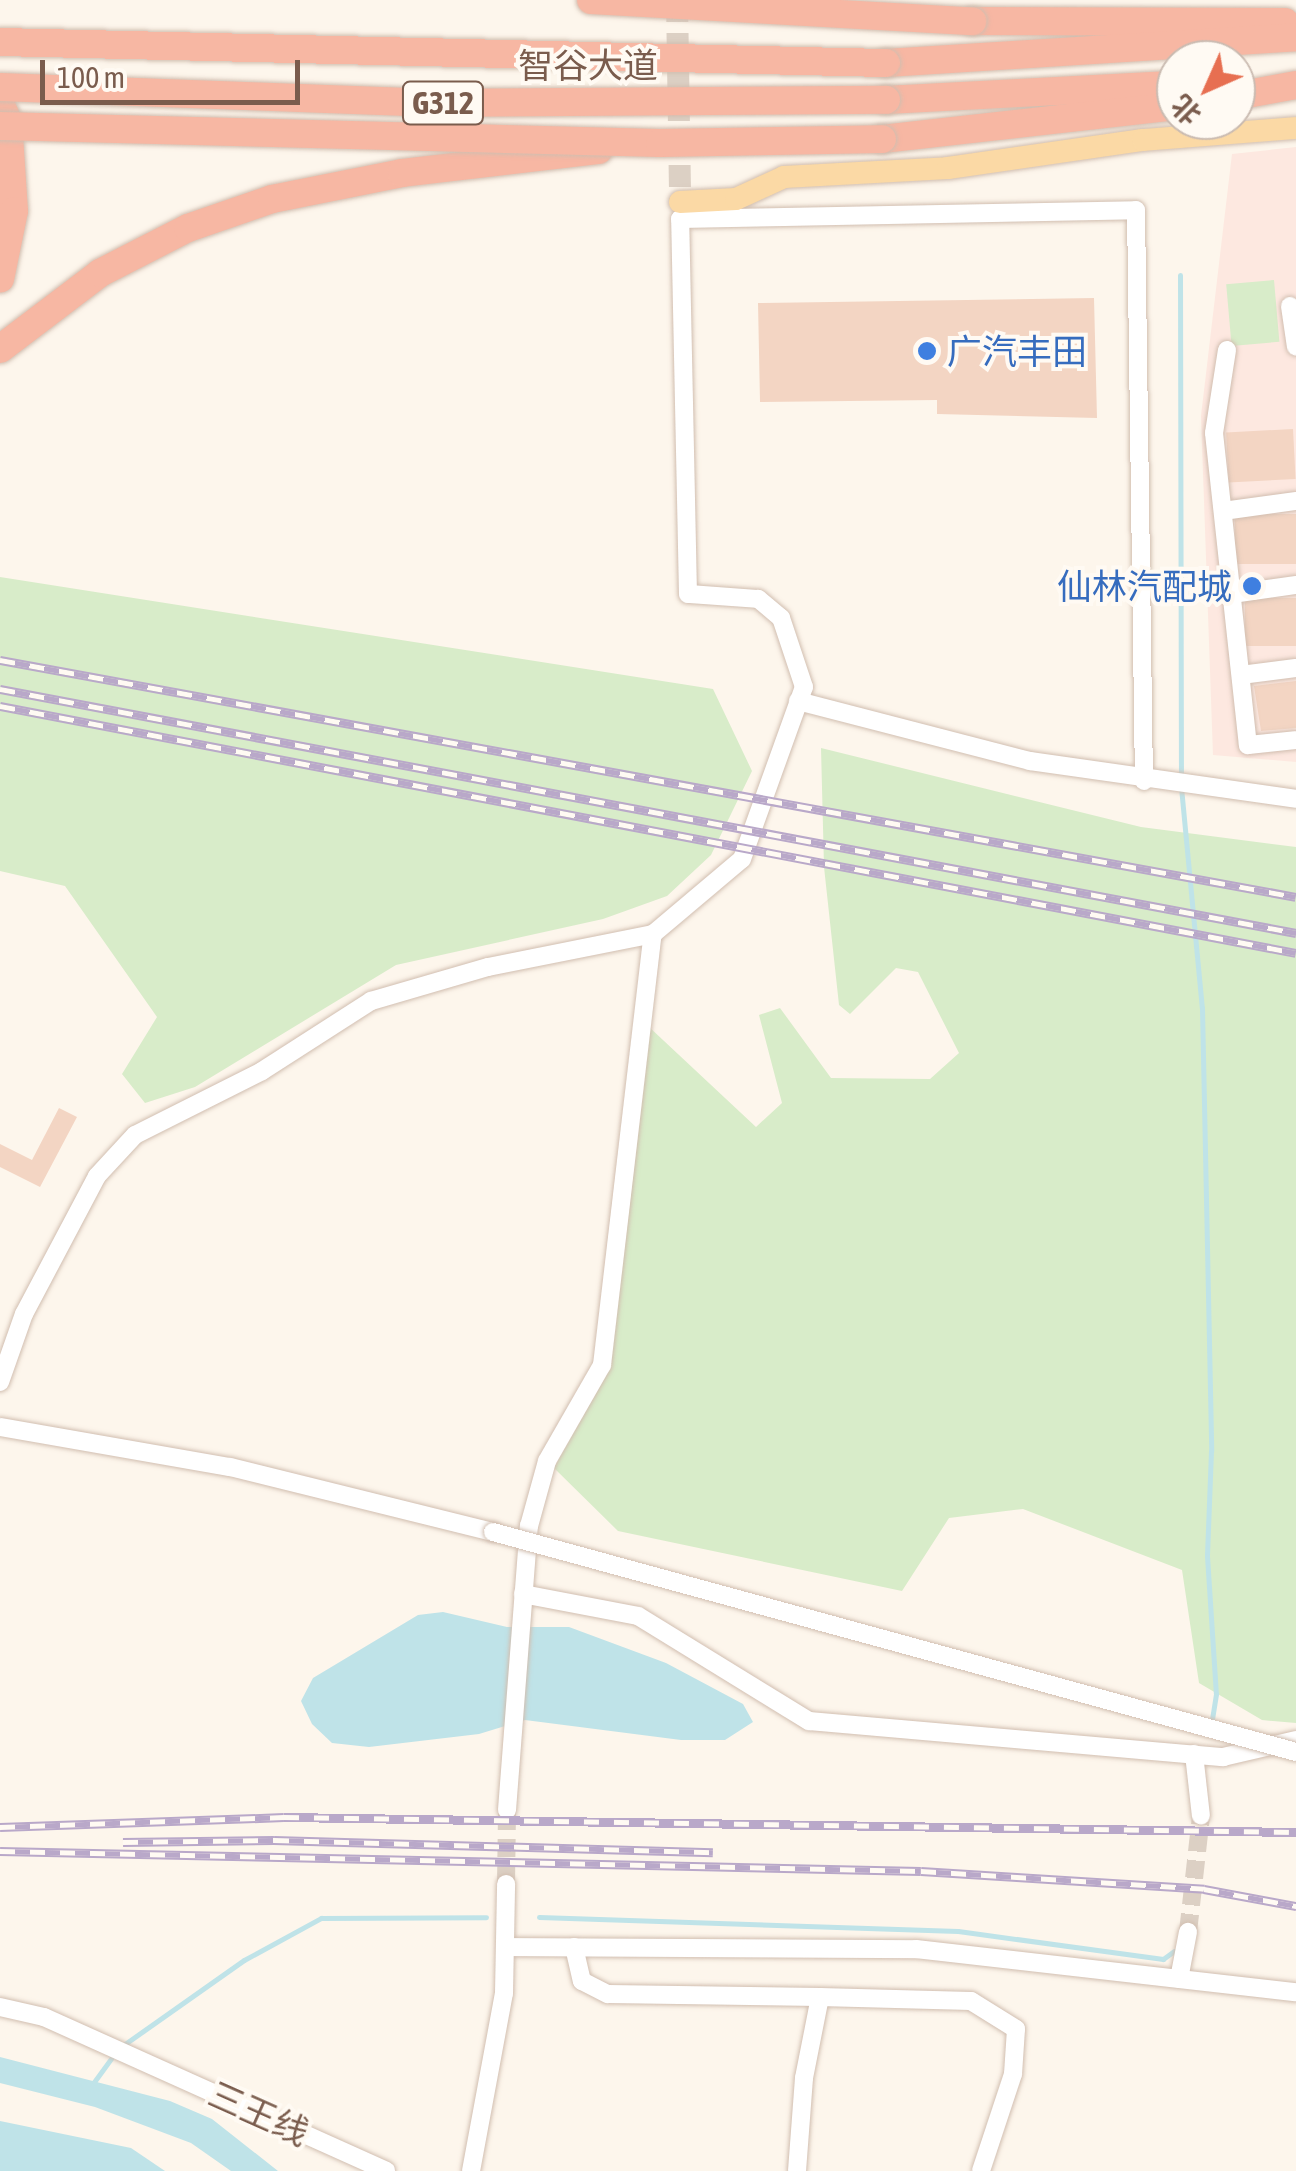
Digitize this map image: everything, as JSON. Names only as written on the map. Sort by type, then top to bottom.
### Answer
[{"type":"highway","points":[[591,0],[972,22],[1296,22]]},
{"type":"highway","name":"智谷大道","points":[[0,42],[886,63],[1296,37]]},
{"type":"highway","points":[[1256,79],[1296,76]]},
{"type":"highway","points":[[1256,92],[1296,85]]},
{"type":"highway","name":"智谷大道","points":[[0,87],[429,104],[886,100],[1156,86]]},
{"type":"highway","points":[[0,103],[8,121],[14,211],[0,278]]},
{"type":"highway","points":[[0,126],[660,143],[882,140],[1156,108]]},
{"type":"highway","points":[[0,349],[100,273],[188,228],[272,199],[402,173],[660,143]]},
{"type":"main road","points":[[680,210],[736,198],[784,177],[948,168],[1143,140],[1296,128]]},
{"type":"street","points":[[0,1382],[24,1314],[97,1176],[135,1135],[262,1072],[371,1001],[488,967],[653,934],[742,859],[804,687],[781,618],[758,599],[688,594],[680,210],[1136,210],[1144,782]]},
{"type":"street","points":[[1289,306],[1296,346]]},
{"type":"street","points":[[1227,350],[1214,433],[1248,746],[1296,740]]},
{"type":"street","points":[[1222,511],[1296,501]]},
{"type":"street","points":[[1232,594],[1296,584]]},
{"type":"street","points":[[1241,676],[1296,668]]},
{"type":"street","points":[[798,700],[1030,760],[1144,782],[1296,799]]},
{"type":"street","points":[[507,1810],[530,1526],[547,1462],[602,1365],[653,934]]},
{"type":"street","points":[[0,1427],[230,1467],[493,1532],[1296,1752]]},
{"type":"street","points":[[524,1594],[638,1616],[809,1721],[1223,1756],[1296,1740]]},
{"type":"street","points":[[1194,1754],[1201,1816]]},
{"type":"street","points":[[471,2171],[504,1993],[506,1884]]},
{"type":"street","points":[[1179,1979],[1188,1932]]},
{"type":"street","points":[[505,1947],[916,1949],[1296,1992]]},
{"type":"street","points":[[574,1947],[582,1981],[608,1994],[971,2001],[1016,2029],[1012,2074],[981,2171]]},
{"type":"street","points":[[798,2171],[804,2078],[820,1998]]},
{"type":"street","name":"三王线","points":[[0,2007],[44,2016],[386,2171]]},
{"type":"shaded area","name":"仙林汽配城","points":[[1296,147],[1296,762],[1213,755],[1201,416],[1232,154]]},
{"type":"green space","points":[[1274,280],[1279,342],[1232,346],[1226,284]]},
{"type":"green space","points":[[0,577],[713,689],[752,771],[711,855],[667,896],[603,919],[396,965],[195,1087],[145,1103],[122,1074],[157,1017],[65,886],[0,871]]},
{"type":"green space","points":[[821,748],[1141,827],[1296,847],[1296,1723],[1262,1720],[1199,1683],[1182,1570],[1023,1509],[949,1518],[902,1591],[618,1531],[554,1468],[610,1368],[648,1026],[756,1127],[782,1103],[759,1015],[780,1008],[831,1078],[930,1079],[959,1053],[918,972],[896,968],[850,1014],[839,1005],[824,867]]},
{"type":"water","points":[[443,1612],[507,1627],[569,1627],[666,1663],[743,1704],[753,1722],[725,1740],[681,1740],[525,1720],[479,1734],[369,1747],[332,1743],[312,1724],[301,1701],[313,1678],[418,1615]]},
{"type":"water","points":[[0,2057],[170,2101],[212,2119],[278,2171],[231,2171],[191,2143],[95,2107],[0,2083]]},
{"type":"water","points":[[0,2121],[131,2148],[165,2171],[0,2171]]},
{"type":"building","name":"广汽丰田","points":[[1094,298],[1097,418],[937,414],[937,400],[760,402],[758,303]]},
{"type":"building","points":[[1293,429],[1296,479],[1229,482],[1226,433]]},
{"type":"building","points":[[1235,514],[1296,514],[1296,564],[1235,564]]},
{"type":"building","points":[[1245,598],[1296,598],[1296,646],[1245,646]]},
{"type":"building","points":[[1296,681],[1296,728],[1261,731],[1254,686]]},
{"type":"building","points":[[59,1108],[77,1117],[40,1187],[0,1167],[0,1144],[32,1160]]},
{"type":"waterway","points":[[1180,275],[1181,776]]},
{"type":"waterway","points":[[1181,787],[1202,1008],[1211,1451],[1207,1556],[1216,1694],[1211,1724]]},
{"type":"waterway","points":[[122,2046],[244,1960],[321,1918],[486,1917]]},
{"type":"waterway","points":[[539,1917],[958,1931],[1163,1959],[1174,1951]]},
{"type":"waterway","points":[[94,2082],[115,2053]]},
{"type":"tunnel","points":[[677,0],[680,202]]},
{"type":"tunnel","points":[[506,1884],[507,1810]]},
{"type":"tunnel","points":[[1188,1932],[1201,1816]]},
{"type":"railway","points":[[0,660],[1296,897]]},
{"type":"railway","points":[[0,689],[1296,933]]},
{"type":"railway","points":[[0,706],[1296,953]]},
{"type":"railway","points":[[0,1827],[284,1817],[1296,1832]]},
{"type":"railway","points":[[123,1842],[274,1840],[713,1852]]},
{"type":"railway","points":[[0,1851],[921,1871],[1204,1889],[1296,1906]]},
{"type":"place","name":"广汽丰田","points":[[927,351]]},
{"type":"place","name":"仙林汽配城","points":[[1252,586]]}]
